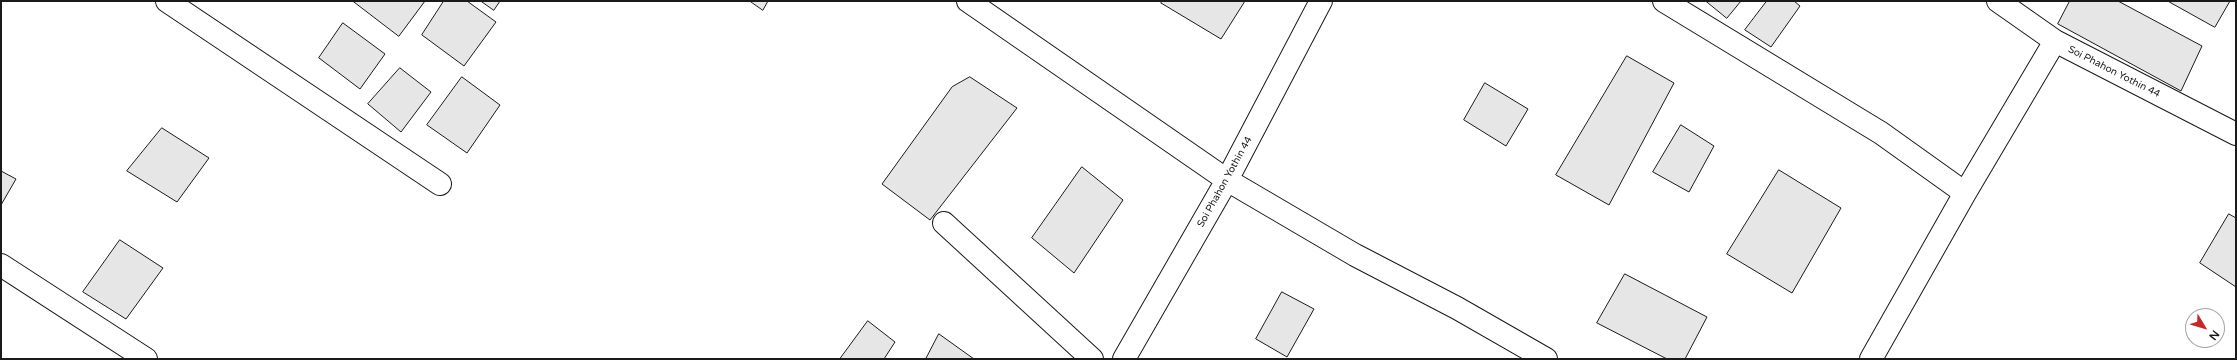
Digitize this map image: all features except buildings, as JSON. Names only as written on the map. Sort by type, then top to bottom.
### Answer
[{"type":"street","points":[[167,1],[440,184]]},
{"type":"street","points":[[968,1],[1227,180],[1355,255],[1457,308],[1546,359]]},
{"type":"street","name":"Soi Phahon Yothin 44","points":[[1124,359],[1227,180],[1321,1]]},
{"type":"street","points":[[1664,1],[1881,133],[1964,193]]},
{"type":"street","name":"Soi Phahon Yothin 44","points":[[1998,1],[2054,41],[2236,134]]},
{"type":"street","points":[[1872,359],[1964,193],[2054,41]]},
{"type":"street","points":[[944,223],[1092,359]]},
{"type":"street","points":[[1,265],[146,359]]}]
